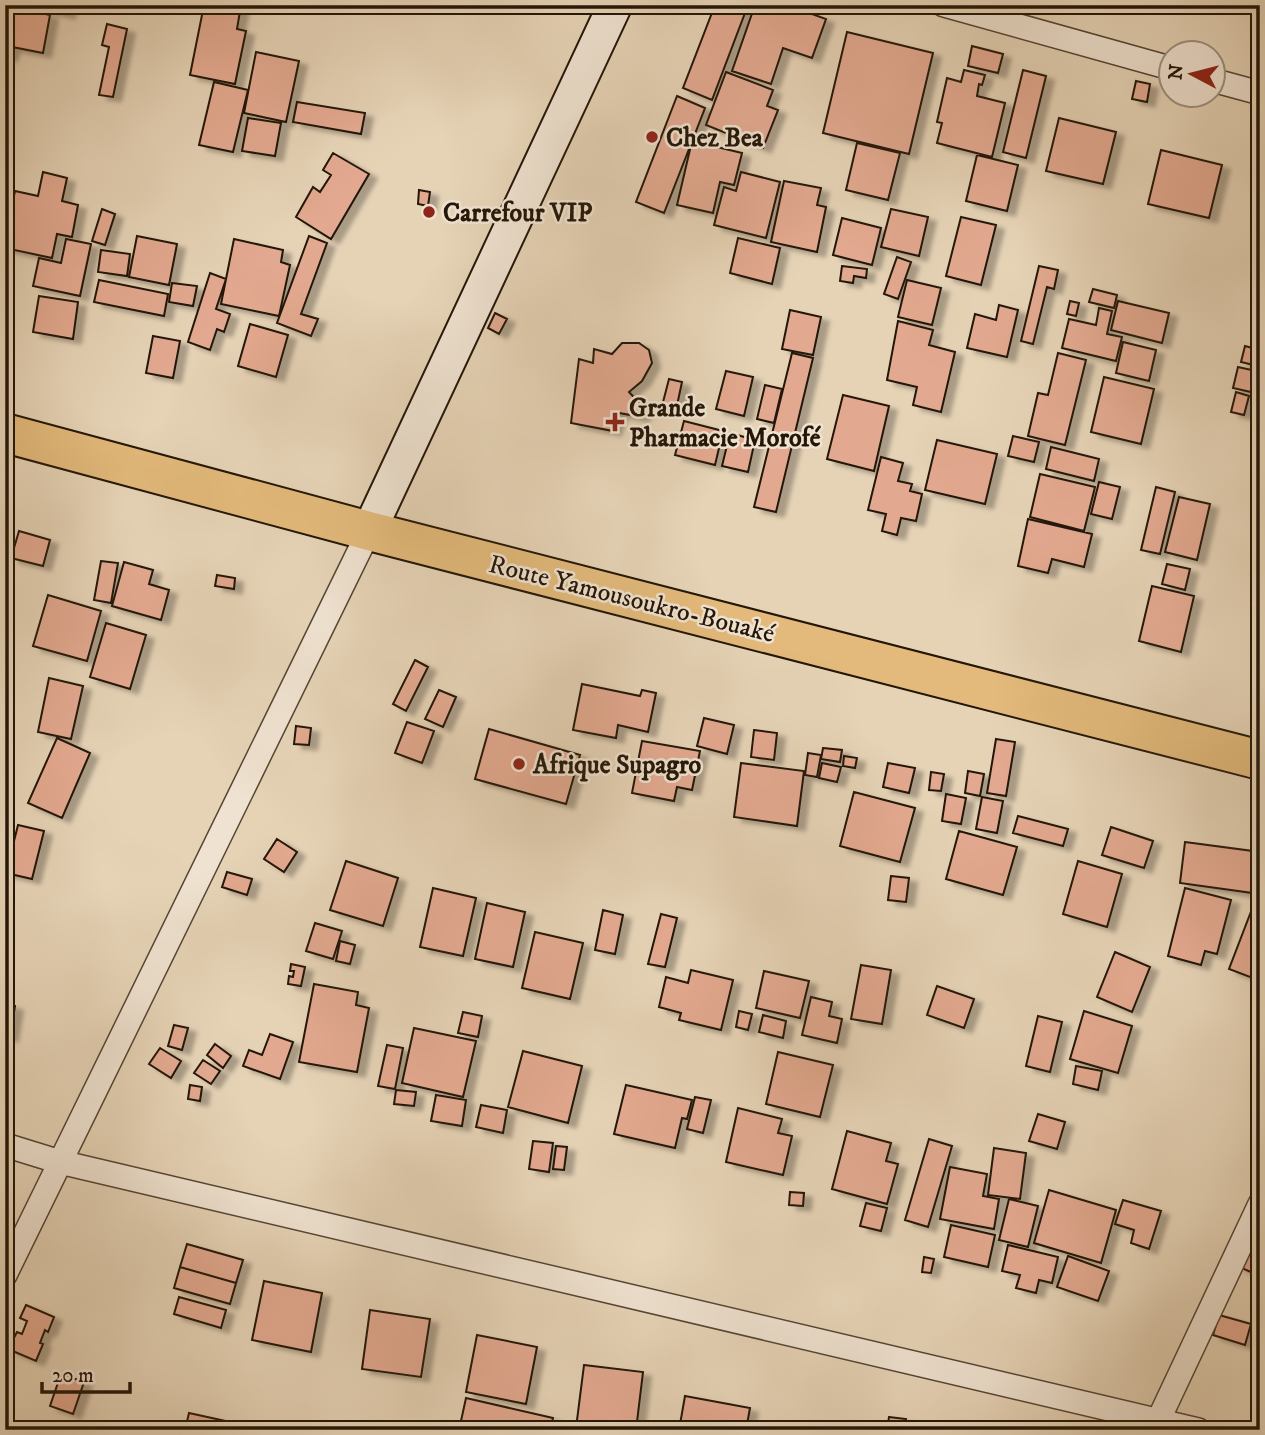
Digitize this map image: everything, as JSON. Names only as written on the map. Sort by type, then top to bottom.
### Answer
[{"type":"highway","name":"Route Yamousoukro-Bouaké","points":[[5,433],[369,531],[1260,760]]},
{"type":"street","points":[[5,1275],[369,531],[615,5]]},
{"type":"street","points":[[944,5],[1156,64]]},
{"type":"street","points":[[1226,84],[1260,93]]},
{"type":"street","points":[[5,1145],[60,1162],[1154,1425],[1198,1430]]},
{"type":"street","points":[[1154,1425],[1260,1204]]},
{"type":"building","points":[[5,5],[50,15],[43,53],[12,47],[9,57],[5,56]]},
{"type":"building","points":[[26,5],[69,5],[67,14]]},
{"type":"building","points":[[204,5],[241,5],[237,29],[246,31],[235,84],[190,75]]},
{"type":"building","points":[[715,5],[748,5],[712,100],[683,88]]},
{"type":"building","points":[[755,5],[787,5],[826,19],[812,58],[783,48],[771,84],[732,71]]},
{"type":"building","points":[[107,24],[127,29],[113,97],[99,95],[109,47],[102,45]]},
{"type":"building","points":[[847,32],[933,53],[909,154],[823,133]]},
{"type":"building","points":[[972,46],[1003,54],[998,73],[968,66]]},
{"type":"building","points":[[256,52],[299,61],[286,122],[244,113]]},
{"type":"building","points":[[964,70],[985,75],[982,85],[979,84],[977,96],[1005,103],[992,157],[937,143],[942,123],[937,122],[947,78],[961,82]]},
{"type":"building","points":[[1023,70],[1046,76],[1026,158],[1003,152]]},
{"type":"building","points":[[726,72],[773,90],[767,106],[778,110],[763,148],[706,125]]},
{"type":"building","points":[[1136,81],[1150,84],[1147,102],[1132,99]]},
{"type":"building","points":[[214,82],[248,90],[233,152],[199,145]]},
{"type":"building","points":[[677,96],[705,108],[664,213],[636,202]]},
{"type":"building","points":[[297,102],[365,113],[361,134],[293,122]]},
{"type":"building","points":[[248,118],[281,123],[275,156],[242,151]]},
{"type":"building","points":[[1059,118],[1116,132],[1103,184],[1046,171]]},
{"type":"building","points":[[692,141],[742,153],[734,185],[720,182],[713,213],[677,205]]},
{"type":"building","points":[[857,143],[900,153],[888,200],[846,190]]},
{"type":"building","points":[[1161,150],[1222,165],[1209,218],[1148,204]]},
{"type":"building","points":[[333,153],[369,174],[331,239],[296,217],[313,187],[320,192],[331,175],[323,170]]},
{"type":"building","points":[[977,155],[1018,165],[1007,211],[966,201]]},
{"type":"building","points":[[43,172],[67,178],[62,201],[78,205],[72,237],[57,234],[52,258],[5,248],[15,191],[38,196]]},
{"type":"building","points":[[741,172],[780,182],[766,238],[714,225],[724,187],[736,191]]},
{"type":"building","points":[[784,181],[821,188],[817,205],[826,207],[817,252],[771,242]]},
{"type":"building","points":[[419,190],[430,192],[428,206],[418,204]]},
{"type":"building","points":[[102,209],[115,214],[105,245],[92,241]]},
{"type":"building","points":[[891,209],[928,217],[919,256],[881,247]]},
{"type":"building","points":[[961,217],[996,225],[981,285],[946,276]]},
{"type":"building","points":[[842,218],[881,228],[872,265],[833,255]]},
{"type":"building","points":[[137,236],[177,244],[169,285],[129,277]]},
{"type":"building","points":[[309,236],[327,243],[301,314],[318,319],[311,336],[277,323]]},
{"type":"building","points":[[738,238],[780,248],[772,284],[730,273]]},
{"type":"building","points":[[66,239],[91,244],[80,296],[33,286],[39,258],[61,263]]},
{"type":"building","points":[[234,239],[283,250],[281,262],[290,265],[279,316],[221,304]]},
{"type":"building","points":[[101,250],[130,254],[127,276],[98,272]]},
{"type":"building","points":[[897,257],[911,262],[898,299],[884,294]]},
{"type":"building","points":[[842,266],[867,269],[866,278],[854,276],[853,283],[840,281]]},
{"type":"building","points":[[1039,266],[1058,270],[1054,289],[1047,287],[1033,344],[1021,341]]},
{"type":"building","points":[[210,273],[226,279],[216,309],[230,314],[224,332],[217,329],[210,350],[188,342]]},
{"type":"building","points":[[99,280],[168,294],[164,316],[94,302]]},
{"type":"building","points":[[907,280],[941,288],[932,325],[898,317]]},
{"type":"building","points":[[172,283],[197,286],[193,306],[169,302]]},
{"type":"building","points":[[1093,289],[1117,295],[1114,308],[1089,302]]},
{"type":"building","points":[[39,296],[78,302],[73,339],[33,332]]},
{"type":"building","points":[[1070,301],[1079,303],[1076,316],[1067,314]]},
{"type":"building","points":[[1118,301],[1169,313],[1162,343],[1111,330]]},
{"type":"building","points":[[999,305],[1018,310],[1007,357],[967,348],[975,314],[996,320]]},
{"type":"building","points":[[1099,308],[1112,311],[1107,334],[1122,337],[1116,361],[1062,348],[1069,319],[1096,325]]},
{"type":"building","points":[[790,310],[821,317],[813,355],[782,349]]},
{"type":"building","points":[[495,313],[507,319],[499,334],[488,328]]},
{"type":"building","points":[[898,321],[933,330],[929,345],[955,352],[941,412],[913,405],[917,387],[887,380]]},
{"type":"building","points":[[250,324],[288,335],[276,377],[238,366]]},
{"type":"building","points":[[153,336],[180,341],[173,378],[146,373]]},
{"type":"building","points":[[1123,342],[1156,350],[1149,381],[1116,373]]},
{"type":"building","points":[[622,343],[639,343],[649,350],[652,363],[642,381],[629,392],[644,408],[641,417],[619,413],[613,431],[571,423],[579,359],[593,363],[594,349],[612,354]]},
{"type":"building","points":[[1245,346],[1260,350],[1258,366],[1241,362]]},
{"type":"building","points":[[792,353],[813,358],[776,512],[754,507]]},
{"type":"building","points":[[1058,353],[1086,360],[1065,445],[1028,436],[1038,393],[1048,395]]},
{"type":"building","points":[[1238,367],[1256,371],[1251,392],[1233,388]]},
{"type":"building","points":[[726,371],[753,377],[744,416],[716,409]]},
{"type":"building","points":[[1104,377],[1154,389],[1141,444],[1091,432]]},
{"type":"building","points":[[669,379],[682,382],[676,410],[662,406]]},
{"type":"building","points":[[765,385],[782,389],[774,423],[757,419]]},
{"type":"building","points":[[1236,392],[1249,396],[1244,415],[1231,412]]},
{"type":"building","points":[[843,395],[889,406],[874,471],[827,459]]},
{"type":"building","points":[[684,421],[723,431],[715,465],[675,455]]},
{"type":"building","points":[[730,433],[755,440],[748,472],[722,466]]},
{"type":"building","points":[[1013,436],[1039,442],[1034,462],[1008,456]]},
{"type":"building","points":[[937,440],[997,454],[985,504],[925,490]]},
{"type":"building","points":[[1051,447],[1099,459],[1094,481],[1046,469]]},
{"type":"building","points":[[881,457],[903,463],[898,481],[912,484],[910,491],[922,494],[916,521],[901,518],[897,535],[882,531],[886,514],[868,510]]},
{"type":"building","points":[[1040,474],[1095,487],[1084,531],[1030,517]]},
{"type":"building","points":[[1099,482],[1120,487],[1112,519],[1091,514]]},
{"type":"building","points":[[1156,487],[1175,492],[1160,554],[1141,550]]},
{"type":"building","points":[[1179,497],[1210,504],[1197,560],[1165,552]]},
{"type":"building","points":[[1028,519],[1092,534],[1084,567],[1052,559],[1048,573],[1018,566]]},
{"type":"building","points":[[19,531],[50,540],[43,566],[11,558]]},
{"type":"building","points":[[1260,539],[1260,575],[1251,573]]},
{"type":"building","points":[[101,561],[118,563],[111,603],[94,600]]},
{"type":"building","points":[[124,562],[153,570],[149,584],[169,590],[161,620],[112,606]]},
{"type":"building","points":[[1167,564],[1190,569],[1185,590],[1162,584]]},
{"type":"building","points":[[217,575],[235,578],[234,589],[215,586]]},
{"type":"building","points":[[1260,578],[1260,610],[1251,607]]},
{"type":"building","points":[[1152,586],[1194,596],[1181,652],[1139,641]]},
{"type":"building","points":[[48,595],[101,611],[87,661],[33,646]]},
{"type":"building","points":[[106,623],[146,635],[130,689],[90,677]]},
{"type":"building","points":[[415,660],[428,667],[406,711],[393,704]]},
{"type":"building","points":[[49,678],[83,686],[71,739],[38,732]]},
{"type":"building","points":[[582,684],[640,696],[642,690],[656,693],[648,732],[618,725],[616,738],[573,730]]},
{"type":"building","points":[[439,690],[456,697],[443,727],[425,719]]},
{"type":"building","points":[[704,718],[734,725],[727,754],[697,746]]},
{"type":"building","points":[[407,722],[434,731],[422,763],[395,753]]},
{"type":"building","points":[[296,726],[311,728],[309,745],[294,744]]},
{"type":"building","points":[[489,729],[580,755],[566,804],[475,779]]},
{"type":"building","points":[[754,730],[777,733],[774,760],[751,757]]},
{"type":"building","points":[[57,738],[90,753],[62,818],[28,803]]},
{"type":"building","points":[[996,739],[1015,742],[1006,796],[987,793]]},
{"type":"building","points":[[642,741],[700,751],[692,790],[677,787],[674,801],[632,793]]},
{"type":"building","points":[[823,748],[842,750],[840,762],[821,759]]},
{"type":"building","points":[[808,753],[821,755],[817,777],[805,775]]},
{"type":"building","points":[[844,756],[857,758],[855,768],[843,766]]},
{"type":"building","points":[[741,763],[804,771],[797,826],[734,817]]},
{"type":"building","points":[[822,763],[841,767],[837,782],[819,778]]},
{"type":"building","points":[[888,763],[915,768],[909,793],[883,787]]},
{"type":"building","points":[[968,771],[984,774],[980,796],[965,793]]},
{"type":"building","points":[[931,772],[944,774],[941,791],[929,790]]},
{"type":"building","points":[[854,792],[915,808],[900,862],[840,846]]},
{"type":"building","points":[[946,794],[966,798],[961,824],[942,821]]},
{"type":"building","points":[[982,797],[1003,801],[997,833],[976,829]]},
{"type":"building","points":[[1018,816],[1068,829],[1063,846],[1013,833]]},
{"type":"building","points":[[18,825],[44,831],[32,879],[6,873]]},
{"type":"building","points":[[1111,827],[1153,841],[1144,868],[1102,855]]},
{"type":"building","points":[[959,831],[1017,847],[1003,895],[946,879]]},
{"type":"building","points":[[277,839],[297,852],[284,872],[264,859]]},
{"type":"building","points":[[1185,842],[1260,852],[1260,894],[1180,883]]},
{"type":"building","points":[[346,861],[398,878],[383,926],[330,910]]},
{"type":"building","points":[[1078,861],[1122,874],[1107,927],[1063,914]]},
{"type":"building","points":[[227,872],[252,879],[247,895],[222,887]]},
{"type":"building","points":[[891,876],[909,878],[906,902],[888,900]]},
{"type":"building","points":[[433,888],[476,898],[463,956],[420,947]]},
{"type":"building","points":[[1185,888],[1231,900],[1217,954],[1205,951],[1201,965],[1168,956]]},
{"type":"building","points":[[487,903],[525,912],[513,967],[475,959]]},
{"type":"building","points":[[1252,909],[1260,912],[1258,980],[1229,969]]},
{"type":"building","points":[[603,910],[623,915],[615,954],[595,950]]},
{"type":"building","points":[[661,914],[677,918],[665,967],[648,964]]},
{"type":"building","points":[[315,923],[342,931],[333,959],[306,951]]},
{"type":"building","points":[[535,932],[583,943],[570,999],[522,988]]},
{"type":"building","points":[[340,941],[355,945],[350,964],[336,961]]},
{"type":"building","points":[[1115,952],[1150,967],[1132,1012],[1097,997]]},
{"type":"building","points":[[291,964],[305,967],[301,986],[288,984],[289,976],[293,977],[294,971],[290,971]]},
{"type":"building","points":[[861,965],[891,970],[882,1024],[851,1019]]},
{"type":"building","points":[[691,970],[733,980],[721,1030],[679,1020],[681,1013],[659,1007],[666,977],[688,983]]},
{"type":"building","points":[[764,971],[809,981],[800,1018],[756,1008]]},
{"type":"building","points":[[314,984],[358,992],[356,1005],[369,1008],[357,1072],[299,1062]]},
{"type":"building","points":[[937,986],[974,999],[964,1028],[927,1015]]},
{"type":"building","points":[[811,997],[832,1002],[829,1016],[842,1019],[837,1043],[802,1035]]},
{"type":"building","points":[[5,1004],[15,1006],[10,1037],[5,1036]]},
{"type":"building","points":[[739,1011],[752,1014],[748,1030],[736,1027]]},
{"type":"building","points":[[1084,1011],[1132,1026],[1118,1073],[1070,1059]]},
{"type":"building","points":[[463,1012],[482,1016],[478,1037],[458,1033]]},
{"type":"building","points":[[763,1015],[786,1021],[783,1038],[759,1032]]},
{"type":"building","points":[[1038,1016],[1062,1022],[1050,1072],[1026,1066]]},
{"type":"building","points":[[174,1025],[188,1028],[182,1050],[168,1046]]},
{"type":"building","points":[[414,1028],[476,1041],[463,1097],[402,1083]]},
{"type":"building","points":[[270,1034],[293,1042],[280,1079],[243,1066],[249,1050],[262,1055]]},
{"type":"building","points":[[215,1044],[231,1056],[223,1068],[207,1055]]},
{"type":"building","points":[[387,1045],[403,1048],[395,1089],[378,1086]]},
{"type":"building","points":[[160,1048],[181,1061],[171,1078],[149,1064]]},
{"type":"building","points":[[523,1051],[582,1066],[568,1123],[508,1107]]},
{"type":"building","points":[[778,1052],[833,1065],[820,1117],[766,1104]]},
{"type":"building","points":[[203,1060],[220,1071],[211,1084],[194,1073]]},
{"type":"building","points":[[1076,1066],[1102,1071],[1098,1090],[1073,1084]]},
{"type":"building","points":[[190,1085],[202,1087],[200,1101],[188,1099]]},
{"type":"building","points":[[626,1085],[692,1100],[687,1119],[682,1118],[675,1148],[614,1134]]},
{"type":"building","points":[[396,1090],[416,1092],[414,1106],[394,1104]]},
{"type":"building","points":[[436,1095],[466,1100],[462,1126],[431,1121]]},
{"type":"building","points":[[695,1097],[711,1100],[703,1133],[687,1129]]},
{"type":"building","points":[[481,1105],[507,1110],[503,1133],[476,1127]]},
{"type":"building","points":[[738,1108],[782,1119],[778,1133],[792,1136],[783,1175],[726,1162]]},
{"type":"building","points":[[1038,1114],[1065,1122],[1057,1149],[1029,1141]]},
{"type":"building","points":[[847,1131],[891,1143],[886,1161],[898,1164],[887,1204],[832,1189]]},
{"type":"building","points":[[929,1139],[952,1146],[928,1227],[905,1220]]},
{"type":"building","points":[[533,1141],[553,1143],[549,1172],[529,1169]]},
{"type":"building","points":[[556,1146],[567,1147],[564,1170],[553,1169]]},
{"type":"building","points":[[994,1148],[1026,1153],[1020,1199],[988,1195]]},
{"type":"building","points":[[950,1167],[987,1174],[983,1196],[999,1199],[994,1229],[940,1219]]},
{"type":"building","points":[[1049,1190],[1116,1210],[1101,1263],[1034,1243]]},
{"type":"building","points":[[790,1192],[804,1193],[803,1206],[789,1205]]},
{"type":"building","points":[[1009,1199],[1038,1206],[1028,1247],[999,1240]]},
{"type":"building","points":[[1123,1200],[1161,1211],[1149,1249],[1131,1243],[1134,1230],[1115,1224]]},
{"type":"building","points":[[866,1203],[887,1208],[881,1231],[860,1226]]},
{"type":"building","points":[[951,1225],[995,1235],[988,1267],[944,1257]]},
{"type":"building","points":[[1249,1236],[1260,1241],[1260,1258],[1253,1273],[1237,1266]]},
{"type":"building","points":[[187,1244],[243,1260],[236,1283],[180,1267]]},
{"type":"building","points":[[1008,1245],[1058,1257],[1052,1283],[1039,1280],[1036,1293],[1016,1288],[1020,1275],[1002,1271]]},
{"type":"building","points":[[1068,1256],[1109,1271],[1098,1301],[1057,1287]]},
{"type":"building","points":[[924,1257],[934,1259],[931,1273],[922,1272]]},
{"type":"building","points":[[180,1267],[236,1283],[230,1304],[174,1288]]},
{"type":"building","points":[[264,1281],[322,1293],[311,1352],[252,1340]]},
{"type":"building","points":[[179,1297],[226,1310],[221,1328],[174,1314]]},
{"type":"building","points":[[26,1305],[54,1317],[48,1332],[45,1330],[36,1361],[8,1349],[17,1332],[22,1334],[27,1321],[20,1318]]},
{"type":"building","points":[[370,1310],[430,1319],[421,1377],[362,1369]]},
{"type":"building","points":[[1219,1315],[1251,1324],[1245,1345],[1213,1335]]},
{"type":"building","points":[[477,1335],[537,1347],[526,1404],[466,1392]]},
{"type":"building","points":[[584,1365],[643,1372],[636,1430],[576,1428]]},
{"type":"building","points":[[61,1374],[84,1382],[73,1414],[50,1406]]},
{"type":"building","points":[[685,1396],[750,1408],[746,1430],[679,1430]]},
{"type":"building","points":[[466,1398],[553,1418],[550,1430],[459,1430]]},
{"type":"building","points":[[189,1413],[253,1427],[252,1430],[185,1430]]},
{"type":"building","points":[[889,1417],[906,1419],[904,1430],[887,1430]]},
{"type":"building","points":[[5,1422],[18,1424],[17,1430],[5,1430]]},
{"type":"place","name":"Chez Bea","points":[[652,137]]},
{"type":"place","name":"Carrefour VIP","points":[[429,212]]},
{"type":"place","name":"Grande Pharmacie Morofé","points":[[615,422]]},
{"type":"place","name":"Afrique Supagro","points":[[519,764]]}]
